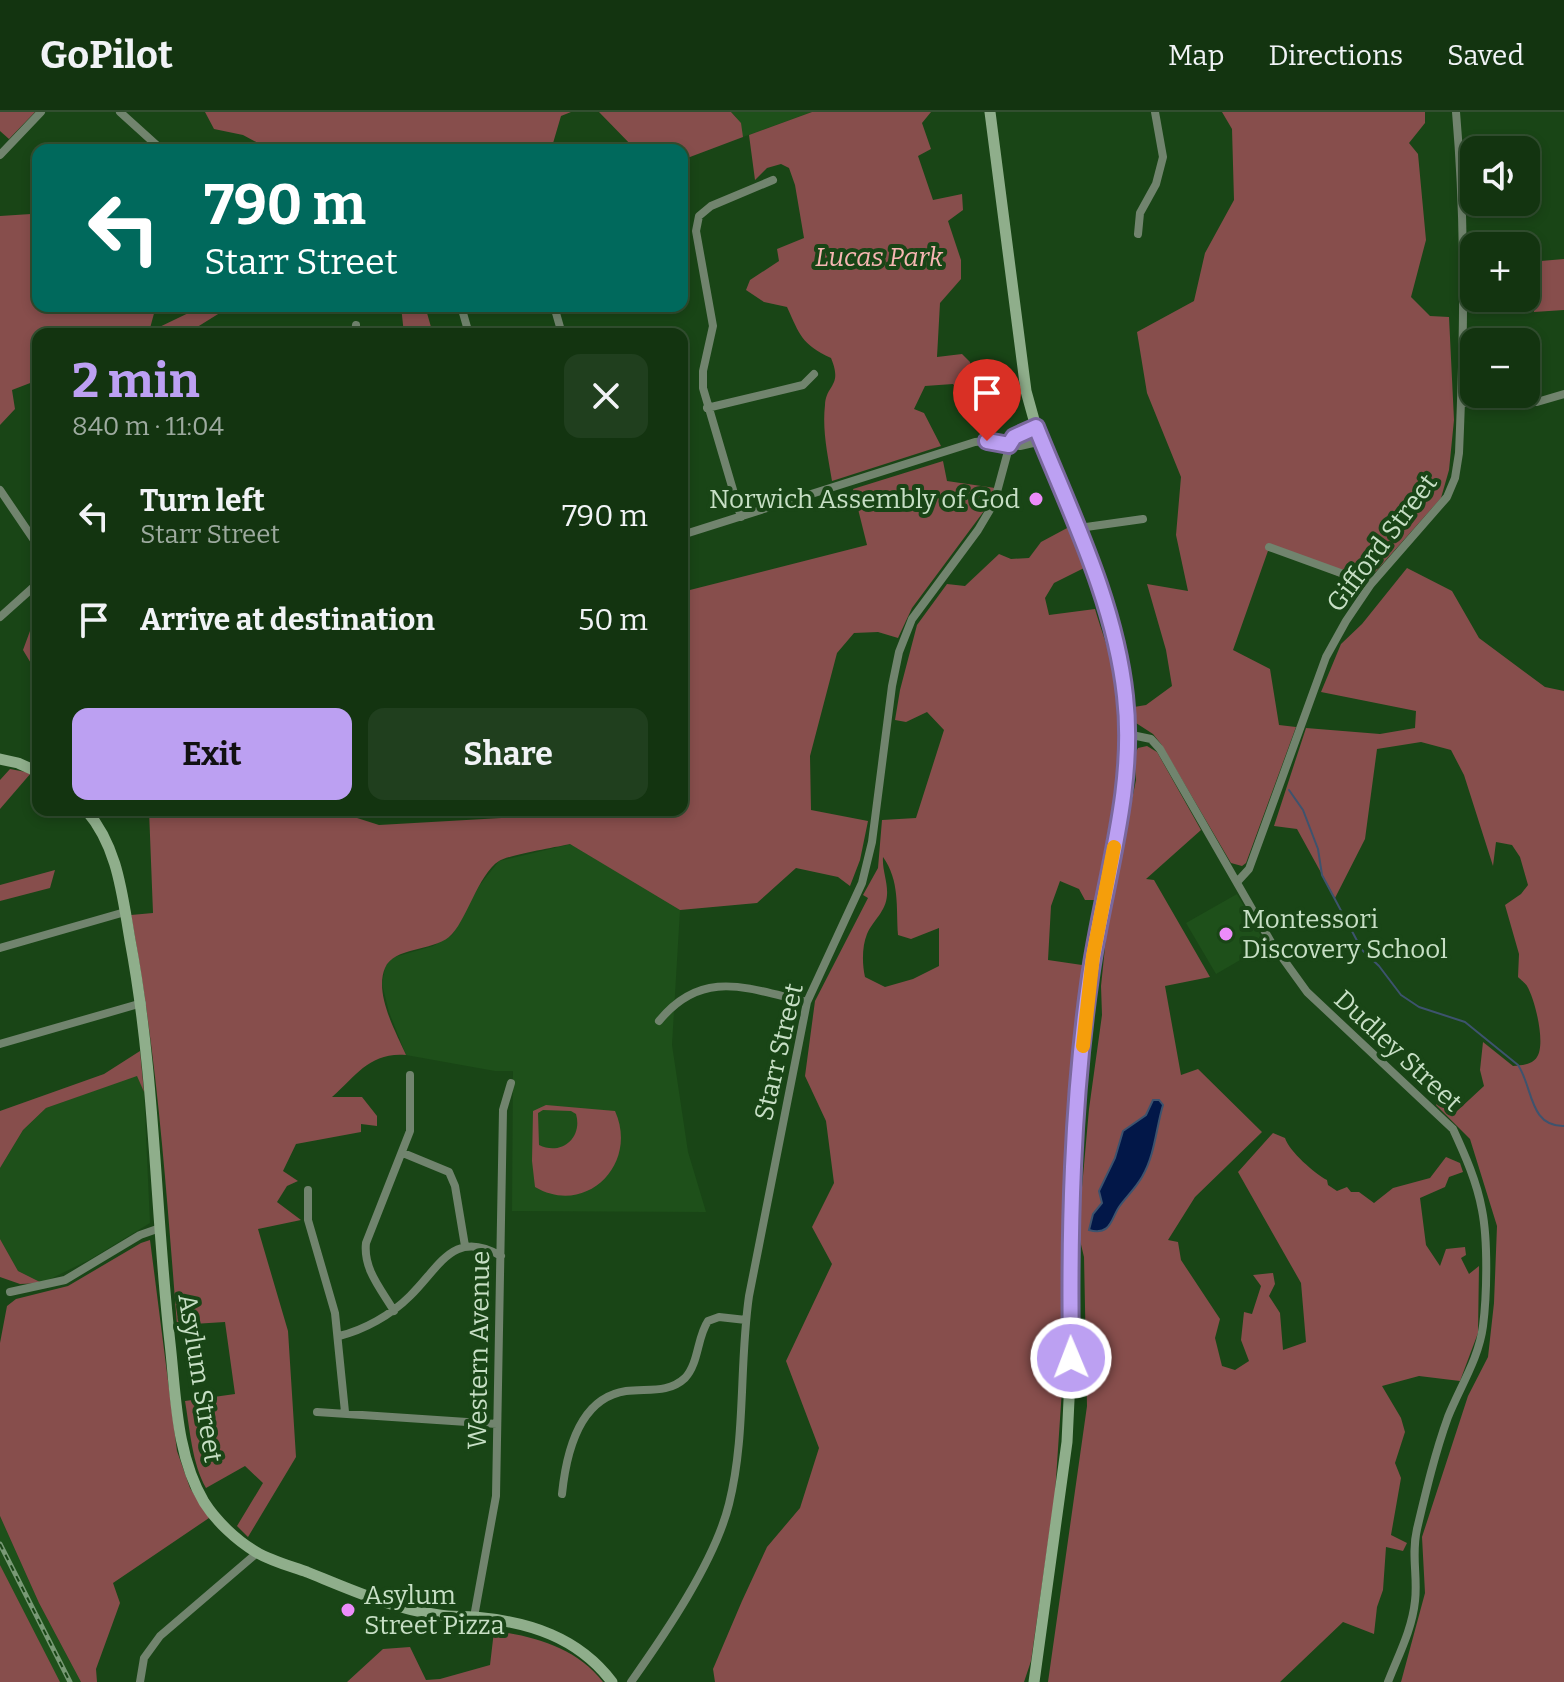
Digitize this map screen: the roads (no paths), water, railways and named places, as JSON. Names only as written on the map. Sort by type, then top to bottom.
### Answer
[{"type":"main road","points":[[990,112],[1026,391],[1036,427],[1079,528],[1117,650],[1125,696],[1127,734],[1123,796],[1087,997],[1071,1200],[1071,1358],[1067,1442],[1034,1682]]},
{"type":"main road","points":[[0,759],[32,770]]},
{"type":"main road","name":"Asylum Street","points":[[90,816],[111,850],[142,1003],[160,1228],[183,1446],[191,1474],[205,1502],[231,1533],[257,1553],[407,1609],[440,1616],[474,1617],[530,1626],[558,1636],[587,1656],[612,1682]]},
{"type":"street","points":[[0,155],[41,112]]},
{"type":"street","points":[[120,112],[155,144]]},
{"type":"street","points":[[1138,234],[1140,213],[1156,184],[1163,157],[1155,112]]},
{"type":"street","name":"Gifford Street","points":[[1456,112],[1463,198],[1462,328]]},
{"type":"street","points":[[741,517],[707,408],[703,371],[713,326],[696,231],[699,216],[711,206],[773,180]]},
{"type":"street","points":[[707,408],[803,385],[814,374]]},
{"type":"street","points":[[1540,401],[1564,394]]},
{"type":"street","name":"Gifford Street","points":[[1238,881],[1249,869],[1326,657],[1371,584],[1447,497],[1455,478],[1459,453],[1461,408]]},
{"type":"street","points":[[1009,445],[1014,437],[1036,427]]},
{"type":"street","points":[[688,533],[975,442],[1025,446],[1042,441]]},
{"type":"street","name":"Starr Street","points":[[631,1682],[709,1556],[728,1507],[738,1443],[746,1320],[807,1002],[862,883],[872,842],[899,652],[912,619],[988,514],[998,491],[1009,445]]},
{"type":"street","points":[[0,490],[32,537]]},
{"type":"street","points":[[1079,528],[1143,519]]},
{"type":"street","points":[[1269,547],[1371,584]]},
{"type":"street","points":[[0,617],[32,588]]},
{"type":"street","name":"Dudley Street","points":[[1127,734],[1151,739],[1160,749],[1271,942],[1307,992],[1453,1129],[1482,1209],[1485,1253],[1483,1326],[1468,1373],[1448,1417],[1428,1486],[1414,1539],[1416,1599],[1409,1630],[1388,1682]]},
{"type":"street","points":[[0,948],[125,912]]},
{"type":"street","points":[[659,1021],[681,998],[713,985],[734,986],[807,1002]]},
{"type":"street","points":[[0,1044],[142,1003]]},
{"type":"street","points":[[394,1311],[368,1268],[365,1256],[366,1243],[410,1131],[410,1075]]},
{"type":"street","name":"Western Avenue","points":[[474,1617],[496,1496],[503,1110],[511,1083]]},
{"type":"street","points":[[403,1153],[449,1172],[455,1186],[465,1246]]},
{"type":"street","points":[[308,1190],[308,1220],[339,1336],[345,1412]]},
{"type":"street","points":[[10,1292],[69,1278],[140,1235],[160,1228]]},
{"type":"street","points":[[339,1336],[352,1333],[394,1311],[449,1252],[465,1246],[489,1249],[501,1256]]},
{"type":"street","points":[[562,1494],[566,1460],[595,1404],[620,1392],[653,1391],[676,1384],[689,1372],[708,1321],[722,1317],[746,1320]]},
{"type":"street","points":[[317,1412],[497,1424]]},
{"type":"street","points":[[140,1682],[144,1658],[160,1636],[257,1553]]},
{"type":"water","points":[[1153,1100],[1159,1100],[1163,1105],[1146,1169],[1106,1229],[1089,1230],[1093,1214],[1102,1203],[1099,1191],[1115,1158],[1123,1131],[1146,1115]]},
{"type":"waterway","points":[[1289,790],[1303,810],[1318,849],[1322,875],[1362,950],[1401,995],[1419,1007],[1465,1022],[1518,1065],[1538,1113],[1553,1125],[1564,1126]]},
{"type":"railway","points":[[0,1544],[70,1682]]},
{"type":"place","name":"Norwich Assembly of God","points":[[1036,499]]},
{"type":"place","name":"Montessori Discovery School","points":[[1226,934]]},
{"type":"place","name":"Asylum Street Pizza","points":[[348,1610]]},
{"type":"park label","name":"Lucas Park","points":[[879,257]]}]
